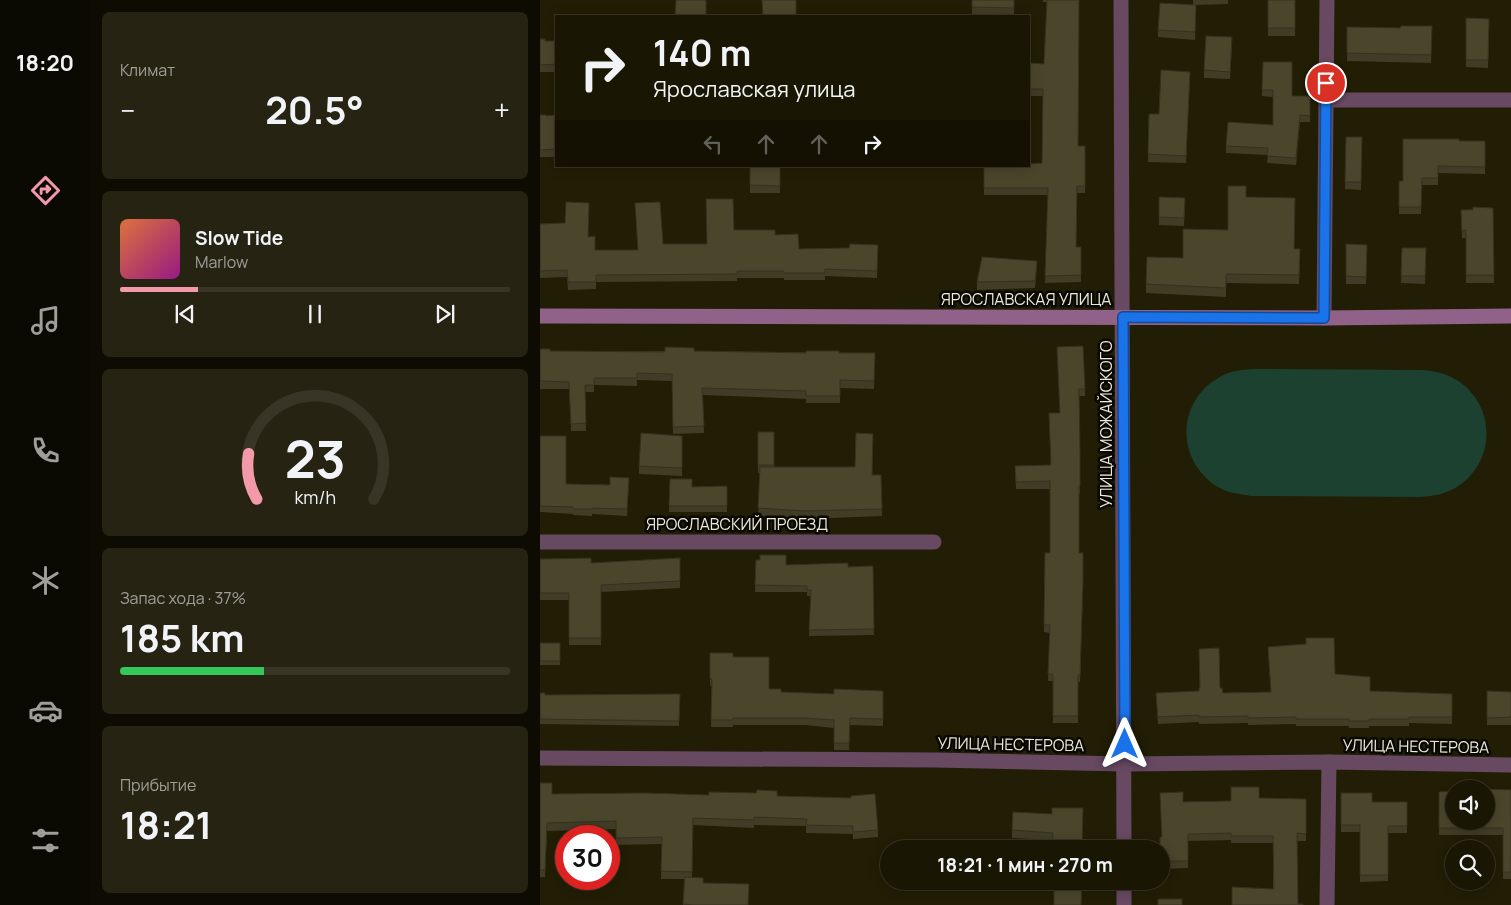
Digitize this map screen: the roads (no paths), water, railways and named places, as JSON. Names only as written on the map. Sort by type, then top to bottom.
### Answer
[{"type":"street","name":"УЛИЦА МОЖАЙСКОГО","points":[[1121,0],[1124,840]]},
{"type":"street","points":[[1324,318],[1327,0]]},
{"type":"street","points":[[1326,100],[1511,100]]},
{"type":"street","name":"ЯРОСЛАВСКАЯ УЛИЦА","points":[[540,316],[1324,318],[1511,316]]},
{"type":"street","name":"ЯРОСЛАВСКИЙ ПРОЕЗД","points":[[540,542],[934,542]]},
{"type":"street","name":"УЛИЦА НЕСТЕРОВА","points":[[540,758],[935,760],[1125,764],[1329,762],[1511,765]]},
{"type":"street","points":[[1328,905],[1329,762]]},
{"type":"street","points":[[1124,890],[1124,905]]}]
